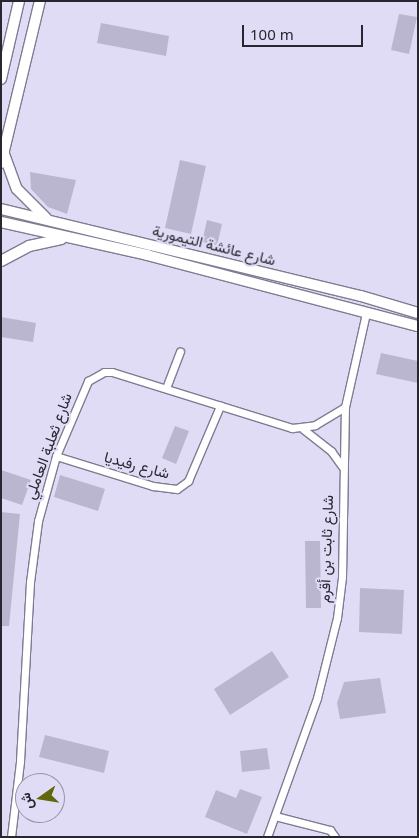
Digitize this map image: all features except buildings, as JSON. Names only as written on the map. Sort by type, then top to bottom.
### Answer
[{"type":"street","points":[[1,79],[19,1]]},
{"type":"street","points":[[1,163],[40,1]]},
{"type":"street","points":[[4,152],[17,189],[48,220]]},
{"type":"street","name":"شارع عائشة التيمورية","points":[[1,209],[418,313]]},
{"type":"street","name":"شارع عائشة التيمورية","points":[[1,222],[147,255],[418,326]]},
{"type":"street","points":[[1,261],[29,246],[66,238]]},
{"type":"street","name":"شارع ثابت بن أقرم","points":[[267,837],[317,698],[337,618],[342,577],[342,466],[345,407],[366,313]]},
{"type":"street","points":[[166,388],[180,352]]},
{"type":"street","name":"شارع ثعلبة العاملي","points":[[11,837],[20,761],[33,556],[43,497],[56,456],[84,387],[95,376],[112,372],[274,424],[303,429],[331,451],[342,466]]},
{"type":"street","name":"شارع رفيديا","points":[[56,456],[153,486],[177,489],[188,481],[220,406]]},
{"type":"street","points":[[303,429],[324,421],[345,407]]},
{"type":"street","points":[[275,816],[330,830],[335,837]]}]
